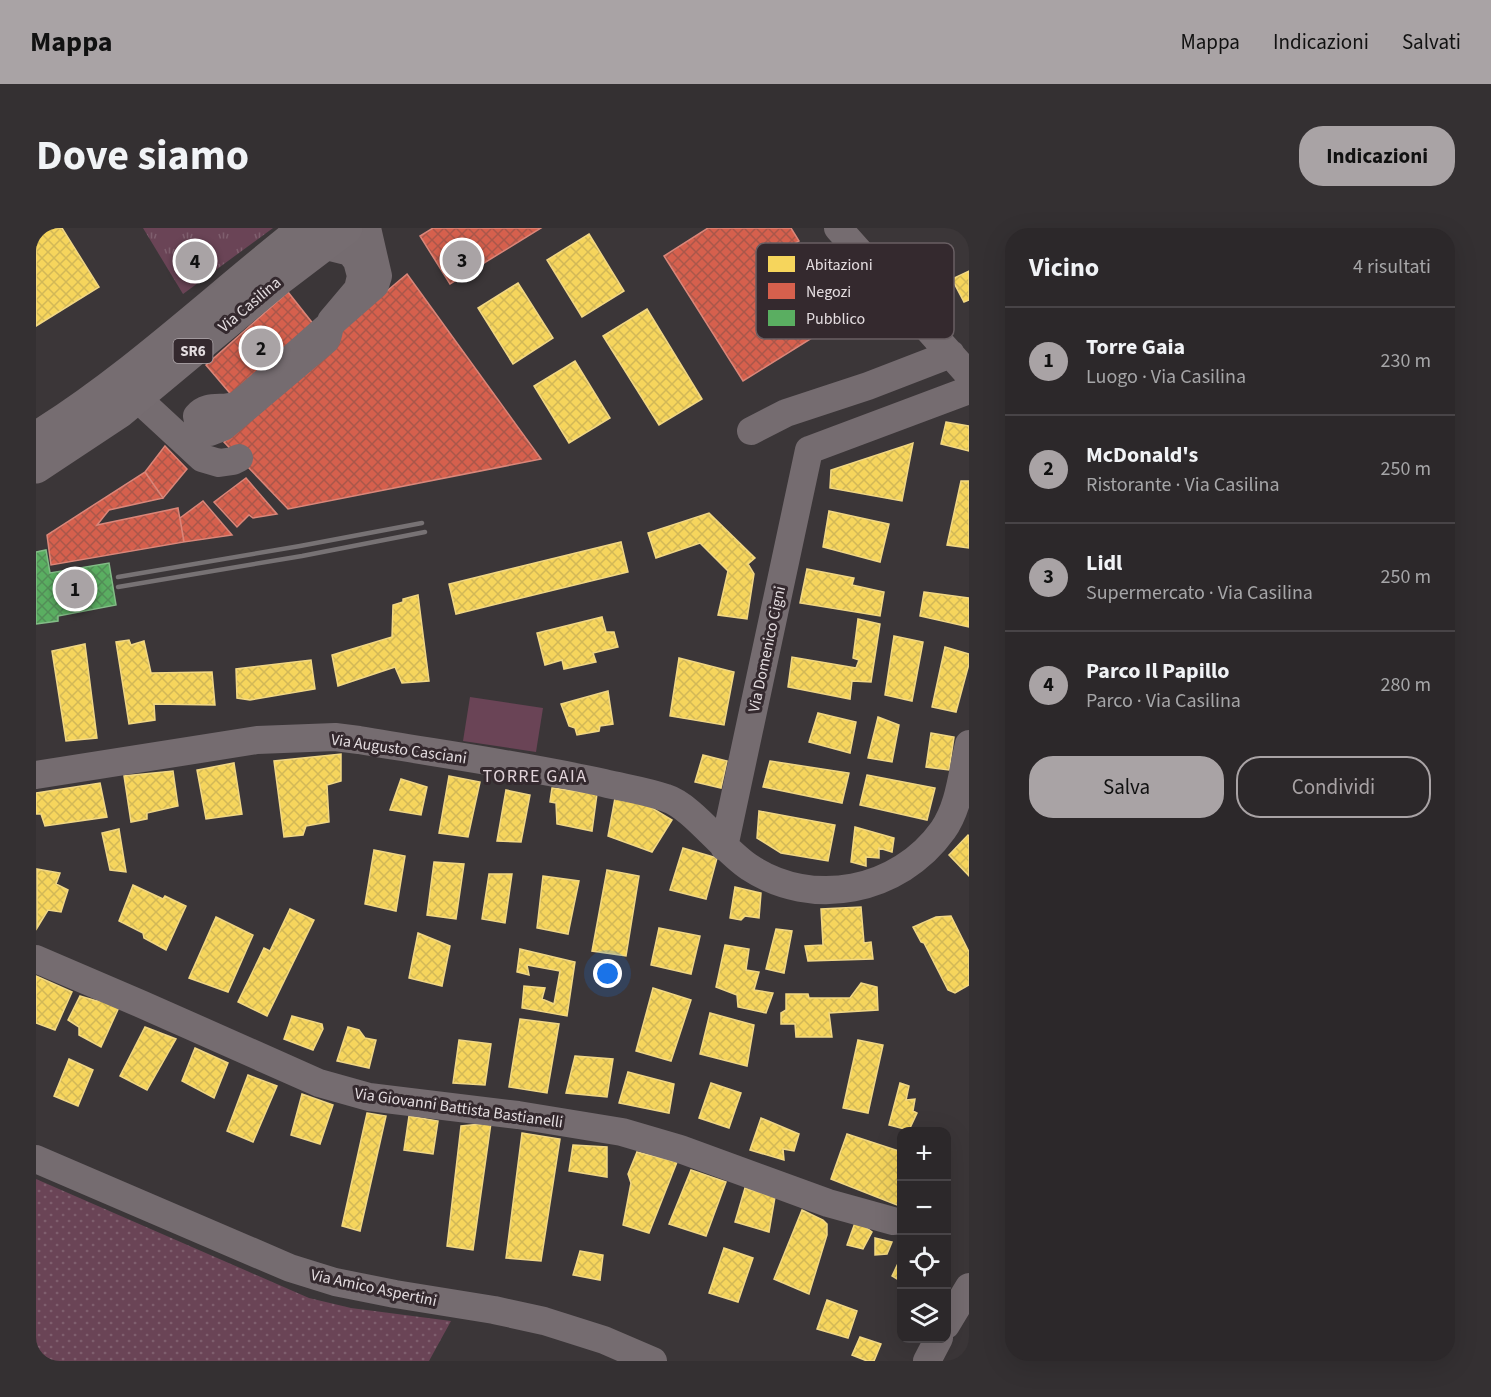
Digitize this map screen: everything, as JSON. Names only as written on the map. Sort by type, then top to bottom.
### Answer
[{"type":"main road","name":"Via Casilina","points":[[36,467],[97,428],[137,398],[324,234]]},
{"type":"main road","name":"Via Casilina","points":[[36,438],[74,414],[324,234]]},
{"type":"street","points":[[324,234],[350,252],[357,261],[361,276],[358,289],[336,313],[330,326],[375,285],[378,276],[367,228]]},
{"type":"street","points":[[838,228],[851,243]]},
{"type":"street","points":[[801,432],[960,364],[938,339]]},
{"type":"street","points":[[801,432],[969,390]]},
{"type":"street","points":[[137,398],[202,458],[219,463],[239,458]]},
{"type":"street","name":"Via Domenico Cigni","points":[[724,847],[801,432]]},
{"type":"street","name":"Via Augusto Casciani","points":[[36,775],[257,740],[335,737],[573,776],[665,797],[682,806],[724,847],[751,868],[793,886],[809,890],[846,889],[882,881],[914,860],[943,830],[953,811],[969,744]]},
{"type":"street","name":"Via Giovanni Battista Bastianelli","points":[[36,959],[319,1083],[369,1097],[529,1117],[622,1132],[680,1149],[828,1203],[893,1221]]},
{"type":"street","name":"Via Amico Aspertini","points":[[36,1160],[290,1268],[345,1284],[504,1311],[544,1321],[604,1340],[653,1361]]},
{"type":"street","points":[[951,1317],[969,1287]]},
{"type":"street","points":[[927,1361],[936,1343]]},
{"type":"green space","points":[[143,228],[273,228],[183,294]]},
{"type":"green space","points":[[470,697],[543,708],[536,752],[463,741]]},
{"type":"green space","points":[[36,1179],[309,1298],[351,1308],[451,1321],[429,1361],[36,1361]]},
{"type":"building: Abitazioni","points":[[36,228],[62,228],[99,287],[36,326]]},
{"type":"building: Abitazioni","points":[[589,234],[624,291],[582,317],[547,260]]},
{"type":"building: Abitazioni","points":[[969,271],[969,300],[964,302],[954,283],[954,278]]},
{"type":"building: Abitazioni","points":[[518,283],[553,338],[513,364],[478,308]]},
{"type":"building: Abitazioni","points":[[647,309],[702,399],[659,425],[603,336]]},
{"type":"building: Abitazioni","points":[[575,361],[610,418],[569,443],[534,386]]},
{"type":"building: Abitazioni","points":[[946,422],[969,426],[969,451],[941,444]]},
{"type":"building: Abitazioni","points":[[913,443],[902,501],[830,488],[831,470]]},
{"type":"building: Abitazioni","points":[[961,481],[969,481],[969,548],[947,545]]},
{"type":"building: Abitazioni","points":[[829,511],[889,524],[880,562],[823,547]]},
{"type":"building: Abitazioni","points":[[709,513],[755,558],[748,564],[754,574],[747,619],[718,615],[728,571],[700,543],[656,558],[648,533]]},
{"type":"building: Abitazioni","points":[[621,542],[628,572],[456,614],[449,584]]},
{"type":"building: Abitazioni","points":[[807,569],[854,578],[852,585],[884,592],[880,616],[800,603]]},
{"type":"building: Abitazioni","points":[[924,592],[969,598],[969,627],[920,616]]},
{"type":"building: Abitazioni","points":[[418,595],[429,681],[402,683],[395,667],[338,686],[332,655],[392,637],[393,605],[403,602],[403,599]]},
{"type":"building: Abitazioni","points":[[602,617],[606,632],[614,632],[618,647],[593,653],[596,662],[564,669],[562,660],[545,665],[537,633]]},
{"type":"building: Abitazioni","points":[[858,619],[880,624],[871,682],[852,681],[850,699],[788,687],[792,657],[856,668],[859,660],[853,658]]},
{"type":"building: Abitazioni","points":[[894,636],[923,642],[912,701],[885,695]]},
{"type":"building: Abitazioni","points":[[129,640],[131,645],[144,641],[151,673],[212,672],[215,705],[154,704],[155,720],[129,724],[116,642]]},
{"type":"building: Abitazioni","points":[[85,644],[97,738],[66,741],[52,651]]},
{"type":"building: Abitazioni","points":[[945,647],[969,654],[969,664],[956,712],[932,707]]},
{"type":"building: Abitazioni","points":[[679,658],[734,672],[724,725],[670,716]]},
{"type":"building: Abitazioni","points":[[311,660],[315,689],[250,700],[237,698],[236,669]]},
{"type":"building: Abitazioni","points":[[608,691],[613,724],[600,726],[599,731],[577,735],[575,728],[569,726],[561,704]]},
{"type":"building: Abitazioni","points":[[818,713],[856,722],[850,753],[809,742]]},
{"type":"building: Abitazioni","points":[[878,717],[899,725],[892,762],[868,758]]},
{"type":"building: Abitazioni","points":[[931,733],[954,737],[949,770],[926,767]]},
{"type":"building: Abitazioni","points":[[341,754],[341,781],[327,785],[329,822],[306,826],[303,835],[284,837],[274,761]]},
{"type":"building: Abitazioni","points":[[703,755],[727,761],[721,788],[695,782]]},
{"type":"building: Abitazioni","points":[[770,761],[849,773],[842,803],[763,787]]},
{"type":"building: Abitazioni","points":[[234,763],[242,814],[206,819],[197,770]]},
{"type":"building: Abitazioni","points":[[173,771],[178,806],[147,813],[147,819],[131,822],[124,776]]},
{"type":"building: Abitazioni","points":[[867,775],[935,788],[927,820],[860,805]]},
{"type":"building: Abitazioni","points":[[449,776],[480,782],[468,837],[439,833]]},
{"type":"building: Abitazioni","points":[[401,779],[427,787],[421,815],[390,810]]},
{"type":"building: Abitazioni","points":[[100,783],[107,817],[45,826],[41,814],[36,814],[36,793]]},
{"type":"building: Abitazioni","points":[[552,788],[597,794],[592,831],[557,824],[556,803],[550,802]]},
{"type":"building: Abitazioni","points":[[506,790],[530,795],[521,842],[497,841]]},
{"type":"building: Abitazioni","points":[[615,798],[642,802],[672,820],[652,852],[608,836]]},
{"type":"building: Abitazioni","points":[[759,811],[835,825],[828,861],[781,853],[757,838]]},
{"type":"building: Abitazioni","points":[[855,827],[894,838],[892,852],[879,848],[879,858],[866,857],[866,866],[851,862]]},
{"type":"building: Abitazioni","points":[[119,829],[126,872],[110,870],[102,833]]},
{"type":"building: Abitazioni","points":[[969,836],[969,876],[949,855]]},
{"type":"building: Abitazioni","points":[[683,848],[717,858],[706,899],[670,890]]},
{"type":"building: Abitazioni","points":[[374,850],[405,856],[396,911],[365,904]]},
{"type":"building: Abitazioni","points":[[434,862],[464,864],[456,919],[427,915]]},
{"type":"building: Abitazioni","points":[[37,869],[60,873],[56,884],[68,890],[61,912],[48,910],[37,928]]},
{"type":"building: Abitazioni","points":[[607,870],[639,876],[626,956],[592,951]]},
{"type":"building: Abitazioni","points":[[489,874],[512,874],[505,923],[482,919]]},
{"type":"building: Abitazioni","points":[[543,876],[579,881],[568,934],[537,928]]},
{"type":"building: Abitazioni","points":[[133,885],[163,899],[165,896],[186,906],[166,950],[144,938],[143,933],[119,921]]},
{"type":"building: Abitazioni","points":[[735,887],[761,893],[759,918],[745,916],[741,920],[730,918]]},
{"type":"building: Abitazioni","points":[[861,907],[864,943],[871,942],[873,959],[808,961],[805,946],[823,945],[821,909]]},
{"type":"building: Abitazioni","points":[[290,909],[314,920],[267,1016],[238,1002],[264,948],[270,951]]},
{"type":"building: Abitazioni","points":[[951,916],[969,952],[969,985],[955,993],[948,990],[924,943],[921,942],[913,927],[936,917]]},
{"type":"building: Abitazioni","points":[[216,917],[253,935],[228,992],[189,978]]},
{"type":"building: Abitazioni","points":[[659,928],[700,936],[691,974],[651,965]]},
{"type":"building: Abitazioni","points":[[776,929],[792,931],[784,973],[766,969]]},
{"type":"building: Abitazioni","points":[[418,933],[450,946],[442,986],[409,978]]},
{"type":"building: Abitazioni","points":[[725,945],[749,949],[746,970],[759,972],[754,990],[773,993],[766,1013],[738,1007],[737,995],[716,987]]},
{"type":"building: Abitazioni","points":[[520,949],[575,962],[567,1016],[522,1008],[524,986],[545,988],[542,999],[554,1004],[560,971],[527,965],[529,975],[517,972]]},
{"type":"building: Abitazioni","points":[[36,976],[72,992],[55,1030],[36,1023]]},
{"type":"building: Abitazioni","points":[[861,983],[877,987],[878,1010],[829,1013],[832,1037],[796,1037],[795,1024],[781,1024],[781,1013],[786,1010],[786,994],[808,994],[809,998],[850,998]]},
{"type":"building: Abitazioni","points":[[653,988],[691,1000],[671,1061],[636,1051]]},
{"type":"building: Abitazioni","points":[[80,996],[120,1005],[101,1047],[79,1035],[79,1027],[68,1020]]},
{"type":"building: Abitazioni","points":[[710,1013],[754,1025],[747,1066],[700,1054]]},
{"type":"building: Abitazioni","points":[[292,1016],[322,1024],[323,1029],[313,1050],[284,1039]]},
{"type":"building: Abitazioni","points":[[520,1019],[559,1024],[547,1093],[509,1087]]},
{"type":"building: Abitazioni","points":[[145,1027],[176,1039],[147,1090],[120,1076]]},
{"type":"building: Abitazioni","points":[[348,1027],[359,1030],[365,1038],[376,1040],[369,1068],[337,1061]]},
{"type":"building: Abitazioni","points":[[459,1040],[491,1044],[485,1085],[453,1083]]},
{"type":"building: Abitazioni","points":[[858,1040],[883,1045],[868,1113],[843,1108]]},
{"type":"building: Abitazioni","points":[[195,1048],[228,1063],[214,1098],[182,1081]]},
{"type":"building: Abitazioni","points":[[575,1056],[613,1059],[607,1097],[566,1093]]},
{"type":"building: Abitazioni","points":[[69,1059],[93,1070],[78,1106],[54,1096]]},
{"type":"building: Abitazioni","points":[[628,1072],[674,1084],[669,1113],[619,1103]]},
{"type":"building: Abitazioni","points":[[248,1075],[277,1086],[253,1142],[227,1131]]},
{"type":"building: Abitazioni","points":[[711,1083],[741,1093],[729,1128],[699,1118]]},
{"type":"building: Abitazioni","points":[[900,1083],[909,1086],[906,1100],[915,1099],[913,1111],[917,1113],[910,1127],[889,1125]]},
{"type":"building: Abitazioni","points":[[302,1094],[333,1105],[320,1144],[291,1135]]},
{"type":"building: Abitazioni","points":[[367,1113],[386,1116],[360,1231],[342,1226]]},
{"type":"building: Abitazioni","points":[[409,1116],[438,1121],[433,1154],[404,1150]]},
{"type":"building: Abitazioni","points":[[761,1118],[799,1134],[794,1151],[783,1149],[784,1160],[750,1150]]},
{"type":"building: Abitazioni","points":[[491,1123],[473,1250],[447,1246],[461,1126]]},
{"type":"building: Abitazioni","points":[[522,1133],[560,1139],[541,1261],[506,1258]]},
{"type":"building: Abitazioni","points":[[847,1134],[897,1150],[897,1205],[831,1179]]},
{"type":"building: Abitazioni","points":[[573,1145],[607,1147],[607,1177],[569,1171]]},
{"type":"building: Abitazioni","points":[[637,1152],[677,1162],[649,1233],[623,1225],[631,1183],[628,1174]]},
{"type":"building: Abitazioni","points":[[691,1170],[726,1182],[706,1236],[669,1224]]},
{"type":"building: Abitazioni","points":[[745,1188],[775,1197],[769,1232],[735,1222]]},
{"type":"building: Abitazioni","points":[[802,1210],[827,1224],[827,1235],[809,1294],[774,1279]]},
{"type":"building: Abitazioni","points":[[856,1220],[872,1232],[863,1249],[847,1245]]},
{"type":"building: Abitazioni","points":[[875,1238],[892,1242],[887,1254],[875,1255]]},
{"type":"building: Abitazioni","points":[[724,1248],[753,1258],[738,1302],[709,1293]]},
{"type":"building: Abitazioni","points":[[580,1251],[603,1255],[600,1280],[573,1275]]},
{"type":"building: Abitazioni","points":[[897,1266],[897,1279],[892,1276]]},
{"type":"building: Abitazioni","points":[[827,1300],[857,1311],[848,1338],[817,1329]]},
{"type":"building: Abitazioni","points":[[860,1337],[881,1344],[874,1361],[867,1361],[852,1355]]},
{"type":"building: Negozi","points":[[433,228],[541,228],[450,284],[420,236]]},
{"type":"building: Negozi","points":[[708,228],[791,228],[799,241],[796,243],[756,243],[756,339],[810,339],[743,381],[664,256]]},
{"type":"building: Negozi","points":[[407,274],[541,459],[288,509],[224,442],[238,431],[231,422]]},
{"type":"building: Negozi","points":[[288,292],[318,330],[234,398],[206,365]]},
{"type":"building: Negozi","points":[[165,446],[187,469],[163,498],[145,472]]},
{"type":"building: Negozi","points":[[145,472],[163,498],[109,510],[97,525],[178,508],[184,542],[51,565],[47,535]]},
{"type":"building: Negozi","points":[[246,478],[277,514],[253,518],[249,515],[237,527],[214,502]]},
{"type":"building: Negozi","points":[[203,501],[232,535],[184,542],[180,518]]},
{"type":"building: Pubblico","points":[[46,550],[50,573],[109,563],[116,605],[58,616],[58,621],[36,624],[36,552]]},
{"type":"railway","points":[[118,577],[422,523]]},
{"type":"railway","points":[[118,587],[302,556],[425,532]]},
{"type":"place","name":"Lidl","points":[[462,260]]},
{"type":"place","name":"Parco Il Papillo","points":[[195,261]]},
{"type":"place","name":"McDonald's","points":[[261,348]]},
{"type":"place","name":"Torre Gaia","points":[[75,589]]},
{"type":"district","name":"TORRE GAIA","points":[[535,776]]}]
